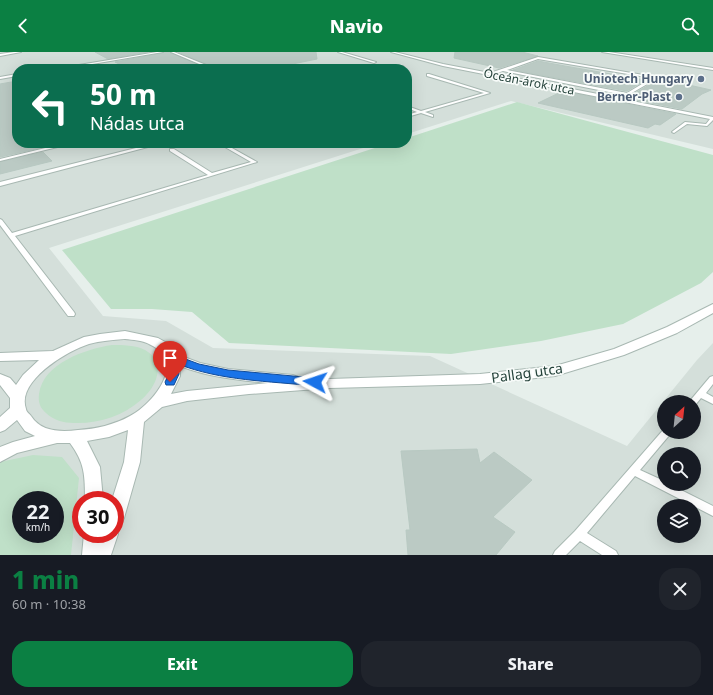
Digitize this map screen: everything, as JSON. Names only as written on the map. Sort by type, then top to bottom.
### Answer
[{"type":"street","name":"Pallag utca","points":[[330,383],[480,380],[555,371],[626,349],[672,330],[713,308]]},
{"type":"street","points":[[0,426],[18,404],[24,382],[37,368],[54,355],[77,344],[101,337],[124,335],[145,338],[162,345],[172,357],[197,367],[228,374],[330,383]]},
{"type":"street","points":[[0,357],[54,355]]},
{"type":"street","points":[[0,455],[13,448],[56,437],[76,438],[116,429],[137,419],[159,402],[167,392],[174,374],[172,357]]},
{"type":"street","points":[[0,379],[4,381],[30,427],[56,437]]},
{"type":"street","points":[[159,402],[187,396],[250,389],[330,383]]},
{"type":"street","points":[[123,491],[132,462],[137,419]]},
{"type":"street","points":[[76,438],[88,454],[94,476],[94,491]]},
{"type":"street","points":[[92,555],[93,543]]},
{"type":"street","points":[[101,555],[106,543]]},
{"type":"lane","points":[[0,55],[20,52]]},
{"type":"lane","points":[[88,64],[162,52]]},
{"type":"lane","points":[[172,52],[202,64]]},
{"type":"lane","points":[[339,52],[375,62]]},
{"type":"lane","name":"Óceán-árok utca","points":[[392,52],[443,65],[713,118]]},
{"type":"lane","points":[[603,52],[713,69]]},
{"type":"lane","points":[[490,74],[538,58],[655,78],[620,99]]},
{"type":"lane","points":[[501,70],[629,94]]},
{"type":"lane","points":[[412,115],[488,93],[428,75]]},
{"type":"lane","points":[[0,78],[12,76]]},
{"type":"lane","points":[[412,109],[432,116]]},
{"type":"lane","points":[[674,132],[686,123],[707,125],[713,118]]},
{"type":"lane","points":[[0,160],[51,148]]},
{"type":"lane","points":[[0,184],[141,148]]},
{"type":"lane","points":[[11,235],[255,162],[229,148]]},
{"type":"lane","points":[[172,150],[212,175]]},
{"type":"lane","points":[[0,221],[71,314]]},
{"type":"lane","points":[[713,379],[700,394],[713,401]]},
{"type":"lane","points":[[558,555],[579,534],[661,439]]},
{"type":"lane","points":[[634,471],[713,511]]},
{"type":"lane","points":[[579,534],[612,555]]},
{"type":"shaded area","points":[[0,52],[713,52],[713,149],[511,101],[412,132],[412,64],[12,64],[12,148],[363,148],[49,248],[103,316],[166,321],[213,348],[430,356],[627,446],[657,409],[657,439],[701,439],[701,395],[669,395],[713,343],[713,555],[0,555]]},
{"type":"green space","points":[[517,102],[713,155],[713,272],[701,283],[623,324],[541,341],[451,354],[229,343],[192,312],[152,309],[111,309],[62,250],[375,148],[412,148],[412,136]]},
{"type":"green space","points":[[112,345],[137,347],[152,355],[158,368],[155,382],[147,395],[134,406],[118,415],[92,422],[63,422],[52,418],[42,409],[39,394],[42,383],[48,374],[67,359],[90,350]]},
{"type":"green space","points":[[33,455],[62,457],[79,478],[78,491],[72,491],[71,555],[0,555],[0,462]]},
{"type":"building","points":[[95,52],[148,52],[108,59]]},
{"type":"building","points":[[170,52],[196,64],[119,64],[115,62]]},
{"type":"building","points":[[178,52],[316,52],[317,59],[292,64],[206,64]]},
{"type":"building","points":[[455,52],[522,52],[538,56],[499,68],[454,58]]},
{"type":"building","points":[[538,61],[645,80],[627,91],[513,70]]},
{"type":"building","points":[[12,82],[12,148],[40,148],[0,157],[0,84]]},
{"type":"building","points":[[654,82],[675,86],[680,83],[711,90],[702,94],[682,109],[627,98]]},
{"type":"building","points":[[563,91],[676,114],[660,125],[655,124],[648,128],[538,103]]},
{"type":"building","points":[[43,152],[52,161],[0,174],[0,162]]},
{"type":"building","points":[[477,449],[480,463],[494,452],[532,480],[493,517],[515,532],[496,555],[408,555],[406,530],[410,530],[401,451]]},
{"type":"place","name":"Uniotech Hungary","points":[[701,79]]},
{"type":"place","name":"Berner-Plast","points":[[679,97]]},
{"type":"route","points":[[170,382],[174,374],[172,357],[197,367],[228,374],[315,382]]}]
